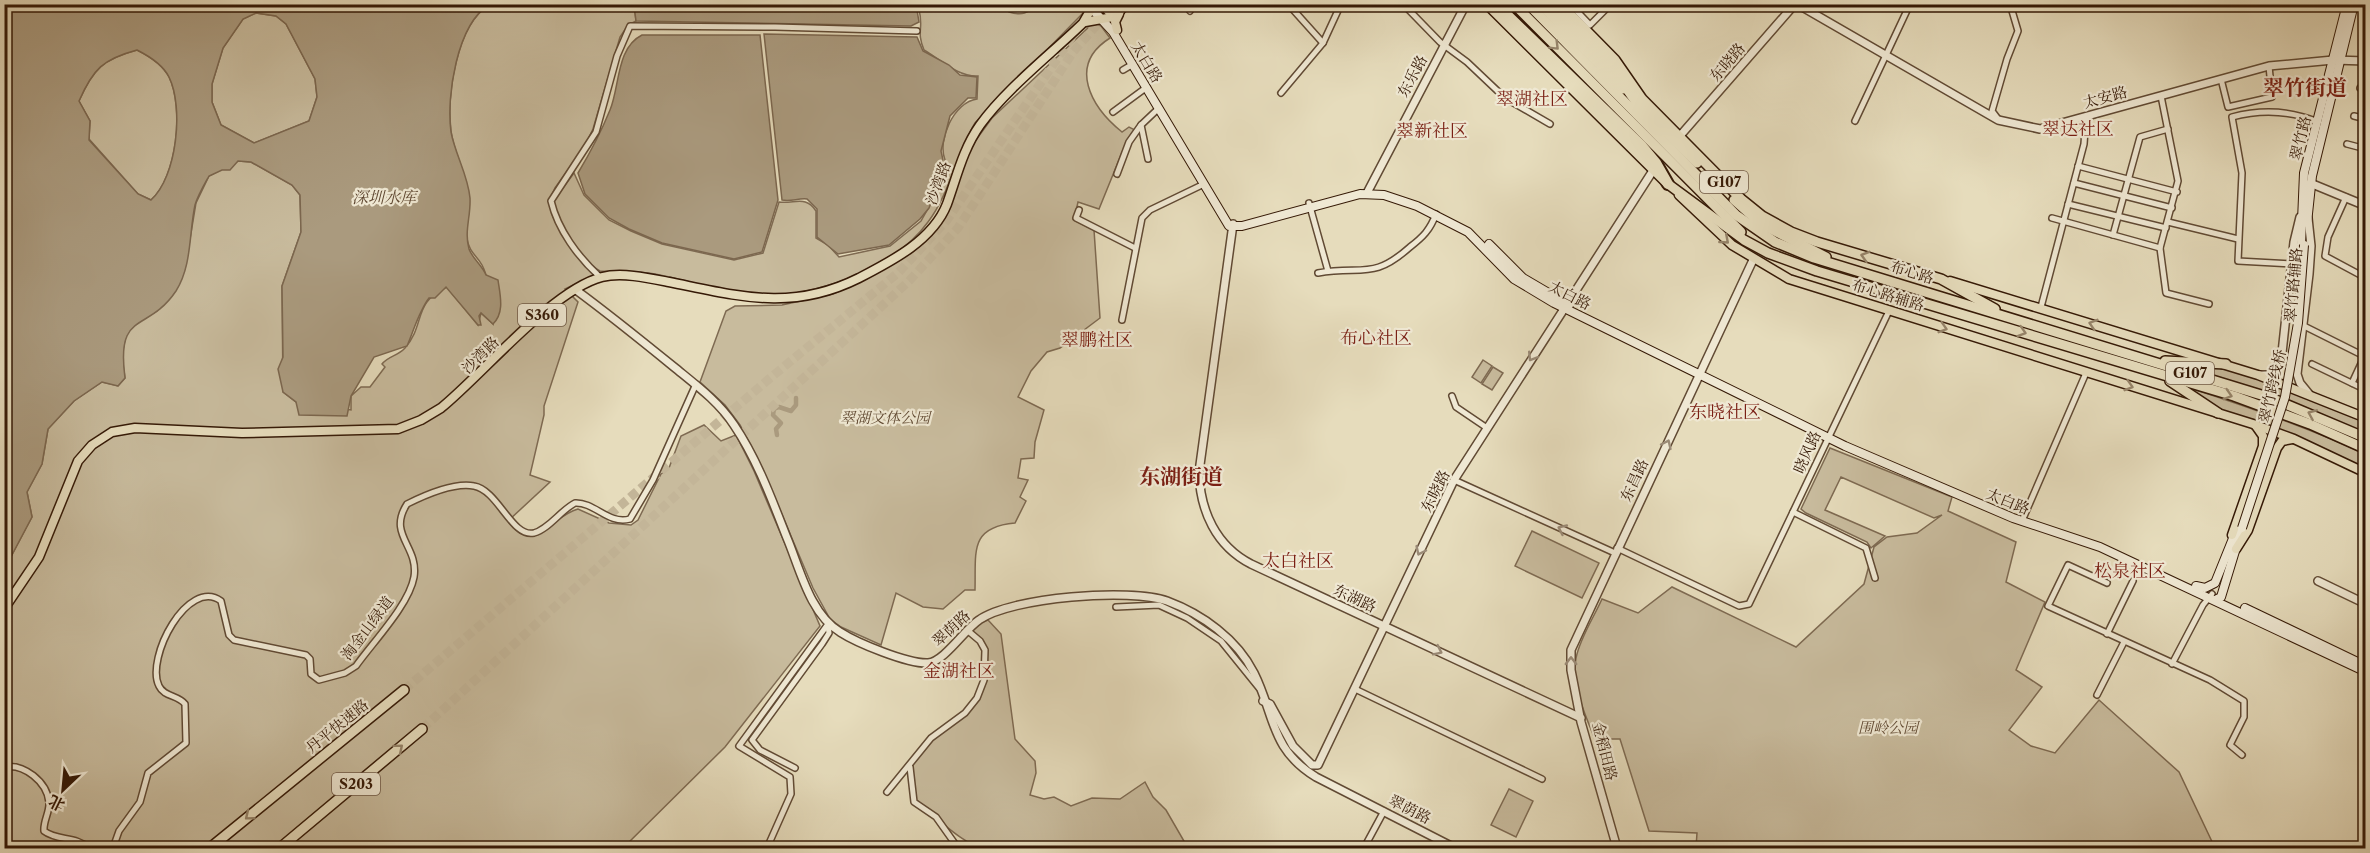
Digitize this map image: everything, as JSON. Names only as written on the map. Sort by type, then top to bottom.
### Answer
[{"type":"highway","name":"布心路辅路","points":[[1487,4],[1668,184]]},
{"type":"highway","points":[[1496,4],[1641,145],[1668,184]]},
{"type":"highway","name":"布心路","points":[[1514,4],[1733,226],[1760,246],[1786,260]]},
{"type":"highway","name":"布心路","points":[[1528,4],[1745,222],[1784,246],[1847,268],[2283,402],[2366,438]]},
{"type":"highway","points":[[1540,4],[1754,219],[1778,234],[1847,268]]},
{"type":"highway","points":[[1550,4],[1614,70],[1640,107]]},
{"type":"highway","name":"布心路辅路","points":[[1560,4],[1615,60],[1642,99],[1741,199],[1773,223],[1817,242],[1941,279],[2010,318]]},
{"type":"highway","name":"布心路","points":[[1668,184],[1734,234],[1786,260],[2272,409],[2366,449]]},
{"type":"highway","points":[[2150,360],[2226,364]]},
{"type":"highway","points":[[2152,372],[2182,387],[2218,414]]},
{"type":"highway","name":"丹平快速路","points":[[210,849],[404,690]]},
{"type":"highway","name":"S203","points":[[280,849],[422,729]]},
{"type":"main road","points":[[1102,4],[1108,11],[1124,8]]},
{"type":"main road","name":"翠竹路","points":[[2305,211],[2347,4]]},
{"type":"main road","name":"翠竹路","points":[[2303,245],[2304,173],[2354,4]]},
{"type":"main road","name":"沙湾路","points":[[4,609],[39,557],[78,461],[101,438],[123,429],[242,433],[375,431],[410,425],[441,408],[546,311],[600,277],[650,279],[762,300],[817,294],[858,279],[907,250],[929,231],[946,206],[964,152],[984,120],[1083,23],[1094,7]]},
{"type":"main road","name":"太白路","points":[[1094,7],[1117,30],[1134,63]]},
{"type":"main road","points":[[1117,30],[1115,22],[1124,8]]},
{"type":"main road","name":"沙湾路","points":[[1083,23],[1104,18],[1124,8]]},
{"type":"main road","name":"太白路","points":[[1104,18],[1134,63],[1232,226]]},
{"type":"main road","name":"太白路","points":[[1161,107],[1227,224],[1232,226],[1368,191],[1411,199],[1470,228],[1520,276],[1565,306]]},
{"type":"main road","name":"布心路辅路","points":[[1668,184],[1710,226],[1753,260],[1789,279],[2253,424],[2294,439],[2366,472]]},
{"type":"main road","name":"太白路","points":[[1368,191],[1407,202],[1436,214],[1471,234],[1519,283],[1701,371],[1828,436],[2023,519],[2094,545],[2366,666]]},
{"type":"main road","name":"翠竹跨线桥","points":[[2240,528],[2282,392],[2295,326],[2303,245]]},
{"type":"main road","name":"布心路辅路","points":[[1941,279],[2226,364],[2309,394],[2366,418]]},
{"type":"main road","points":[[2196,586],[2205,588],[2215,583],[2232,535],[2263,446],[2262,434],[2253,424]]},
{"type":"main road","points":[[2214,597],[2236,549],[2248,530],[2277,448],[2284,440],[2294,439]]},
{"type":"main road","points":[[2263,446],[2271,441],[2276,443],[2277,448]]},
{"type":"main road","name":"太白路","points":[[2023,519],[2092,540],[2196,586],[2366,672]]},
{"type":"main road","points":[[2232,535],[2240,528]]},
{"type":"main road","points":[[2236,549],[2240,528]]},
{"type":"main road","points":[[2214,597],[2240,528]]},
{"type":"street","points":[[1184,4],[1190,11]]},
{"type":"street","points":[[1288,4],[1323,43]]},
{"type":"street","points":[[1281,93],[1323,43],[1341,4]]},
{"type":"street","points":[[1403,4],[1444,45],[1467,62],[1505,98],[1550,124]]},
{"type":"street","name":"东乐路","points":[[1368,191],[1466,4]]},
{"type":"street","points":[[1570,4],[1590,25],[1611,4]]},
{"type":"street","name":"东晓路","points":[[1679,137],[1796,4]]},
{"type":"street","name":"太安路","points":[[1796,4],[1886,58],[1998,120],[2040,129],[2269,66],[2337,60],[2366,61]]},
{"type":"street","points":[[1855,121],[1910,4]]},
{"type":"street","points":[[1998,120],[1992,111],[2007,59],[2018,31],[2011,7],[2025,4]]},
{"type":"street","points":[[600,277],[577,252],[554,216],[551,201],[596,132],[616,56],[630,26],[917,31]]},
{"type":"street","points":[[1123,70],[1134,63]]},
{"type":"street","points":[[2221,79],[2228,107],[2271,97],[2269,66]]},
{"type":"street","points":[[1113,112],[1148,86]]},
{"type":"street","points":[[2161,96],[2178,176],[2177,192],[2160,248],[2166,293],[2209,304]]},
{"type":"street","points":[[1117,174],[1129,142],[1141,125],[1161,107]]},
{"type":"street","points":[[2291,264],[2238,261],[2242,173],[2232,117],[2274,111],[2318,122]]},
{"type":"street","points":[[2041,307],[2074,183],[2086,131],[2086,116]]},
{"type":"street","points":[[2354,116],[2366,118]]},
{"type":"street","points":[[1141,125],[1148,159]]},
{"type":"street","points":[[2113,235],[2140,137],[2168,129]]},
{"type":"street","points":[[2348,144],[2366,148]]},
{"type":"street","points":[[2078,166],[2177,192]]},
{"type":"street","name":"东晓路","points":[[1263,701],[1270,704],[1298,753],[1316,766],[1454,480],[1654,169]]},
{"type":"street","points":[[2074,183],[2172,208]]},
{"type":"street","points":[[2310,183],[2366,206]]},
{"type":"street","points":[[1122,320],[1142,218],[1146,212],[1204,184]]},
{"type":"street","points":[[2346,197],[2328,237],[2325,256],[2366,278]]},
{"type":"street","points":[[2068,204],[2238,239]]},
{"type":"street","points":[[1309,205],[1328,271]]},
{"type":"street","points":[[1079,210],[1076,218],[1135,248]]},
{"type":"street","name":"翠竹路辅路","points":[[2282,353],[2296,228],[2305,211]]},
{"type":"street","name":"翠竹路辅路","points":[[2305,211],[2311,246],[2304,326],[2298,363],[2299,381],[2309,394]]},
{"type":"street","points":[[1318,273],[1367,271],[1391,265],[1430,231],[1436,214]]},
{"type":"street","points":[[2052,218],[2160,248]]},
{"type":"street","name":"东湖路","points":[[1232,226],[1199,472],[1206,514],[1224,543],[1245,561],[1581,718]]},
{"type":"street","name":"东昌路","points":[[1581,718],[1570,655],[1616,551],[1753,260]]},
{"type":"street","points":[[576,290],[696,384],[725,412],[750,452],[813,600],[828,624],[829,633],[822,645],[752,741],[760,750],[795,768]]},
{"type":"street","name":"晓风路","points":[[1616,551],[1739,606],[1749,604],[1889,311]]},
{"type":"street","points":[[2304,326],[2365,355],[2352,383]]},
{"type":"street","points":[[2282,353],[2286,369],[2293,370],[2298,363]]},
{"type":"street","points":[[2258,375],[2271,375],[2282,353]]},
{"type":"street","points":[[2312,364],[2366,390]]},
{"type":"street","points":[[2023,519],[2086,373]]},
{"type":"street","name":"淘金山绿道","points":[[113,849],[119,831],[140,802],[148,773],[186,743],[185,704],[161,690],[157,681],[156,666],[168,631],[197,598],[208,596],[221,601],[225,624],[234,640],[306,655],[310,659],[311,675],[319,680],[350,671],[356,666],[412,587],[415,563],[399,529],[400,517],[407,504],[457,487],[474,486],[495,499],[518,528],[530,533],[540,530],[575,503],[587,505],[610,518],[630,519],[653,480],[696,384]]},
{"type":"street","points":[[1452,396],[1456,407],[1487,428]]},
{"type":"street","points":[[1454,480],[1616,551]]},
{"type":"street","points":[[1793,513],[1866,548],[1875,578]]},
{"type":"street","points":[[2107,583],[2068,565],[2048,606],[2210,680],[2244,701],[2244,717],[2230,745],[2242,755]]},
{"type":"street","points":[[2107,634],[2133,581]]},
{"type":"street","points":[[2318,581],[2366,604]]},
{"type":"street","name":"翠荫路","points":[[828,624],[879,650],[928,663],[939,658],[976,621],[1000,608],[1029,601],[1155,597],[1177,605],[1219,630],[1243,655],[1260,690],[1275,733],[1298,764],[1316,777],[1455,849]]},
{"type":"street","points":[[2172,664],[2214,597]]},
{"type":"street","points":[[1116,606],[1159,605],[1187,618],[1221,641],[1260,690]]},
{"type":"street","points":[[767,849],[790,794],[790,777],[739,746],[828,624]]},
{"type":"street","points":[[887,792],[937,732],[972,705],[982,688],[985,650],[980,641],[967,630]]},
{"type":"street","points":[[2097,695],[2124,642]]},
{"type":"street","points":[[1355,689],[1542,779]]},
{"type":"street","name":"金稻田路","points":[[1581,718],[1617,849]]},
{"type":"street","name":"金稻田路","points":[[1581,718],[1587,727],[1621,849]]},
{"type":"street","points":[[4,767],[21,767],[29,772],[44,790],[49,801],[44,831],[80,842],[89,849]]},
{"type":"street","points":[[910,767],[914,802],[936,817],[958,849]]},
{"type":"street","points":[[1364,849],[1384,811]]},
{"type":"green space","points":[[489,5],[634,5],[636,21],[628,25],[620,37],[593,129],[583,149],[555,188],[549,201],[553,217],[575,253],[594,275],[565,289],[578,302],[544,406],[530,475],[550,482],[508,521],[517,531],[525,535],[534,535],[578,509],[609,523],[631,525],[638,520],[661,474],[669,468],[681,436],[704,425],[721,441],[736,435],[754,471],[820,626],[725,747],[623,848],[5,848],[5,568],[32,517],[27,492],[42,464],[48,429],[74,401],[102,382],[118,386],[125,378],[122,355],[126,334],[141,320],[157,311],[185,269],[196,203],[209,176],[238,161],[251,162],[292,185],[300,195],[301,232],[282,286],[283,392],[296,402],[351,410],[351,396],[361,387],[370,387],[385,367],[382,364],[405,348],[416,331],[424,307],[436,293],[447,287],[478,325],[481,313],[493,324],[489,286],[485,272],[467,239],[469,198],[451,131],[450,116],[453,81],[461,44],[478,15]]},
{"type":"green space","points":[[910,5],[1011,5],[1009,12],[1018,14],[1028,12],[1037,5],[1082,5],[1087,9],[975,123],[936,211],[913,239],[895,254],[874,267],[827,286],[779,295],[757,295],[731,292],[655,274],[600,271],[578,250],[565,229],[554,200],[574,173],[584,195],[609,220],[662,244],[734,260],[763,253],[779,202],[800,201],[808,203],[816,211],[816,238],[828,245],[839,257],[890,246],[921,221],[936,194],[935,183],[945,160],[943,142],[949,123],[961,107],[977,99],[978,76],[957,71],[924,50],[919,10]]},
{"type":"green space","points":[[256,13],[276,16],[286,24],[315,79],[317,97],[309,121],[254,143],[221,125],[212,102],[212,84],[223,48],[243,19]]},
{"type":"green space","name":"翠湖文体公园","points":[[1091,25],[1101,26],[1110,38],[1097,49],[1089,61],[1088,86],[1093,98],[1101,111],[1122,132],[1129,127],[1135,130],[1123,150],[1099,209],[1078,202],[1074,220],[1094,230],[1100,318],[1060,348],[1047,352],[1031,371],[1018,397],[1044,410],[1035,442],[1034,458],[1021,459],[1018,478],[1028,480],[1020,497],[1026,501],[1015,523],[1000,525],[982,536],[976,553],[975,590],[965,590],[943,609],[923,607],[896,593],[881,645],[841,627],[830,619],[813,588],[760,463],[740,425],[725,405],[700,382],[726,311],[735,306],[782,305],[833,294],[866,279],[921,246],[936,229],[973,144],[992,118]]},
{"type":"green space","points":[[137,50],[155,61],[169,77],[174,90],[176,106],[177,123],[172,159],[160,189],[151,200],[138,194],[89,139],[90,121],[79,101],[89,81],[100,67],[116,57]]},
{"type":"green space","points":[[1483,360],[1492,366],[1481,383],[1472,377]]},
{"type":"green space","points":[[2175,364],[2227,366],[2365,421],[2365,434]]},
{"type":"green space","points":[[1493,367],[1503,373],[1492,390],[1482,384]]},
{"type":"green space","points":[[2187,387],[2278,418],[2365,454],[2365,469],[2224,412]]},
{"type":"green space","name":"围岭公园","points":[[1830,448],[1952,497],[1948,511],[2016,542],[2006,582],[2045,602],[2016,670],[2042,687],[2009,730],[2031,746],[2055,753],[2099,700],[2179,772],[2215,848],[1696,848],[1697,833],[1649,831],[1620,739],[1595,739],[1583,710],[1577,689],[1575,668],[1578,650],[1584,635],[1602,599],[1638,613],[1672,587],[1796,647],[1864,584],[1874,547],[1887,537],[1917,533],[1942,515],[1934,518],[1841,477],[1825,510],[1885,536],[1871,548],[1867,542],[1806,513],[1801,509]]},
{"type":"green space","points":[[1532,531],[1599,563],[1582,598],[1515,566]]},
{"type":"green space","points":[[988,620],[1001,634],[1015,739],[1035,761],[1036,773],[1030,795],[1044,799],[1054,797],[1071,806],[1092,798],[1120,799],[1145,782],[1153,797],[1166,810],[1188,848],[981,848],[964,840],[916,805],[910,767],[931,738],[960,716],[982,688],[985,650],[971,631],[980,623]]},
{"type":"green space","points":[[1509,789],[1533,801],[1516,837],[1491,825]]},
{"type":"water","name":"深圳水库","points":[[5,4],[489,5],[478,14],[462,44],[452,81],[450,117],[453,140],[469,189],[467,236],[469,249],[486,275],[498,280],[500,309],[493,324],[481,313],[479,316],[481,325],[478,325],[446,287],[435,298],[429,298],[425,303],[407,346],[374,357],[351,396],[347,416],[299,415],[296,402],[283,392],[278,369],[283,357],[282,286],[301,232],[300,195],[292,185],[251,162],[238,161],[230,170],[222,170],[209,176],[201,190],[195,205],[185,271],[181,281],[165,304],[130,331],[125,341],[123,356],[125,378],[118,386],[102,382],[74,401],[48,429],[42,464],[27,492],[32,517],[5,568]],"holes":[[[256,13],[276,16],[286,24],[315,79],[317,97],[309,121],[254,143],[221,125],[212,102],[212,84],[223,48],[243,19]],[[137,50],[155,61],[169,77],[174,90],[176,106],[177,123],[172,159],[160,189],[151,200],[138,194],[89,140],[90,121],[79,101],[89,81],[100,67],[116,57]]]},
{"type":"water","points":[[634,5],[907,5],[917,10],[919,22],[911,26],[636,21]]},
{"type":"water","points":[[764,34],[917,37],[923,51],[949,65],[960,75],[977,77],[976,98],[968,98],[950,116],[941,151],[943,160],[932,185],[934,195],[929,208],[920,219],[889,245],[838,254],[817,237],[817,209],[807,199],[782,200]]},
{"type":"water","points":[[642,35],[760,35],[778,200],[762,252],[734,259],[662,243],[609,218],[585,194],[578,173],[610,110],[627,49]]},
{"type":"waterway","points":[[777,435],[776,429],[781,423],[773,415],[774,409],[779,407],[791,411],[796,405],[796,398]]},
{"type":"tunnel","points":[[422,729],[909,281],[958,228],[1073,52],[1115,4]]},
{"type":"tunnel","points":[[404,690],[769,379],[899,272],[947,220],[1072,37]]},
{"type":"district","name":"翠竹街道","points":[[2305,87]]},
{"type":"district","name":"翠湖社区","points":[[1532,99]]},
{"type":"district","name":"翠达社区","points":[[2078,129]]},
{"type":"district","name":"翠新社区","points":[[1432,131]]},
{"type":"district","name":"布心社区","points":[[1376,338]]},
{"type":"district","name":"翠鹏社区","points":[[1097,340]]},
{"type":"district","name":"东晓社区","points":[[1725,412]]},
{"type":"district","name":"东湖街道","points":[[1181,476]]},
{"type":"district","name":"太白社区","points":[[1298,561]]},
{"type":"district","name":"松泉社区","points":[[2130,571]]},
{"type":"district","name":"金湖社区","points":[[959,671]]}]
